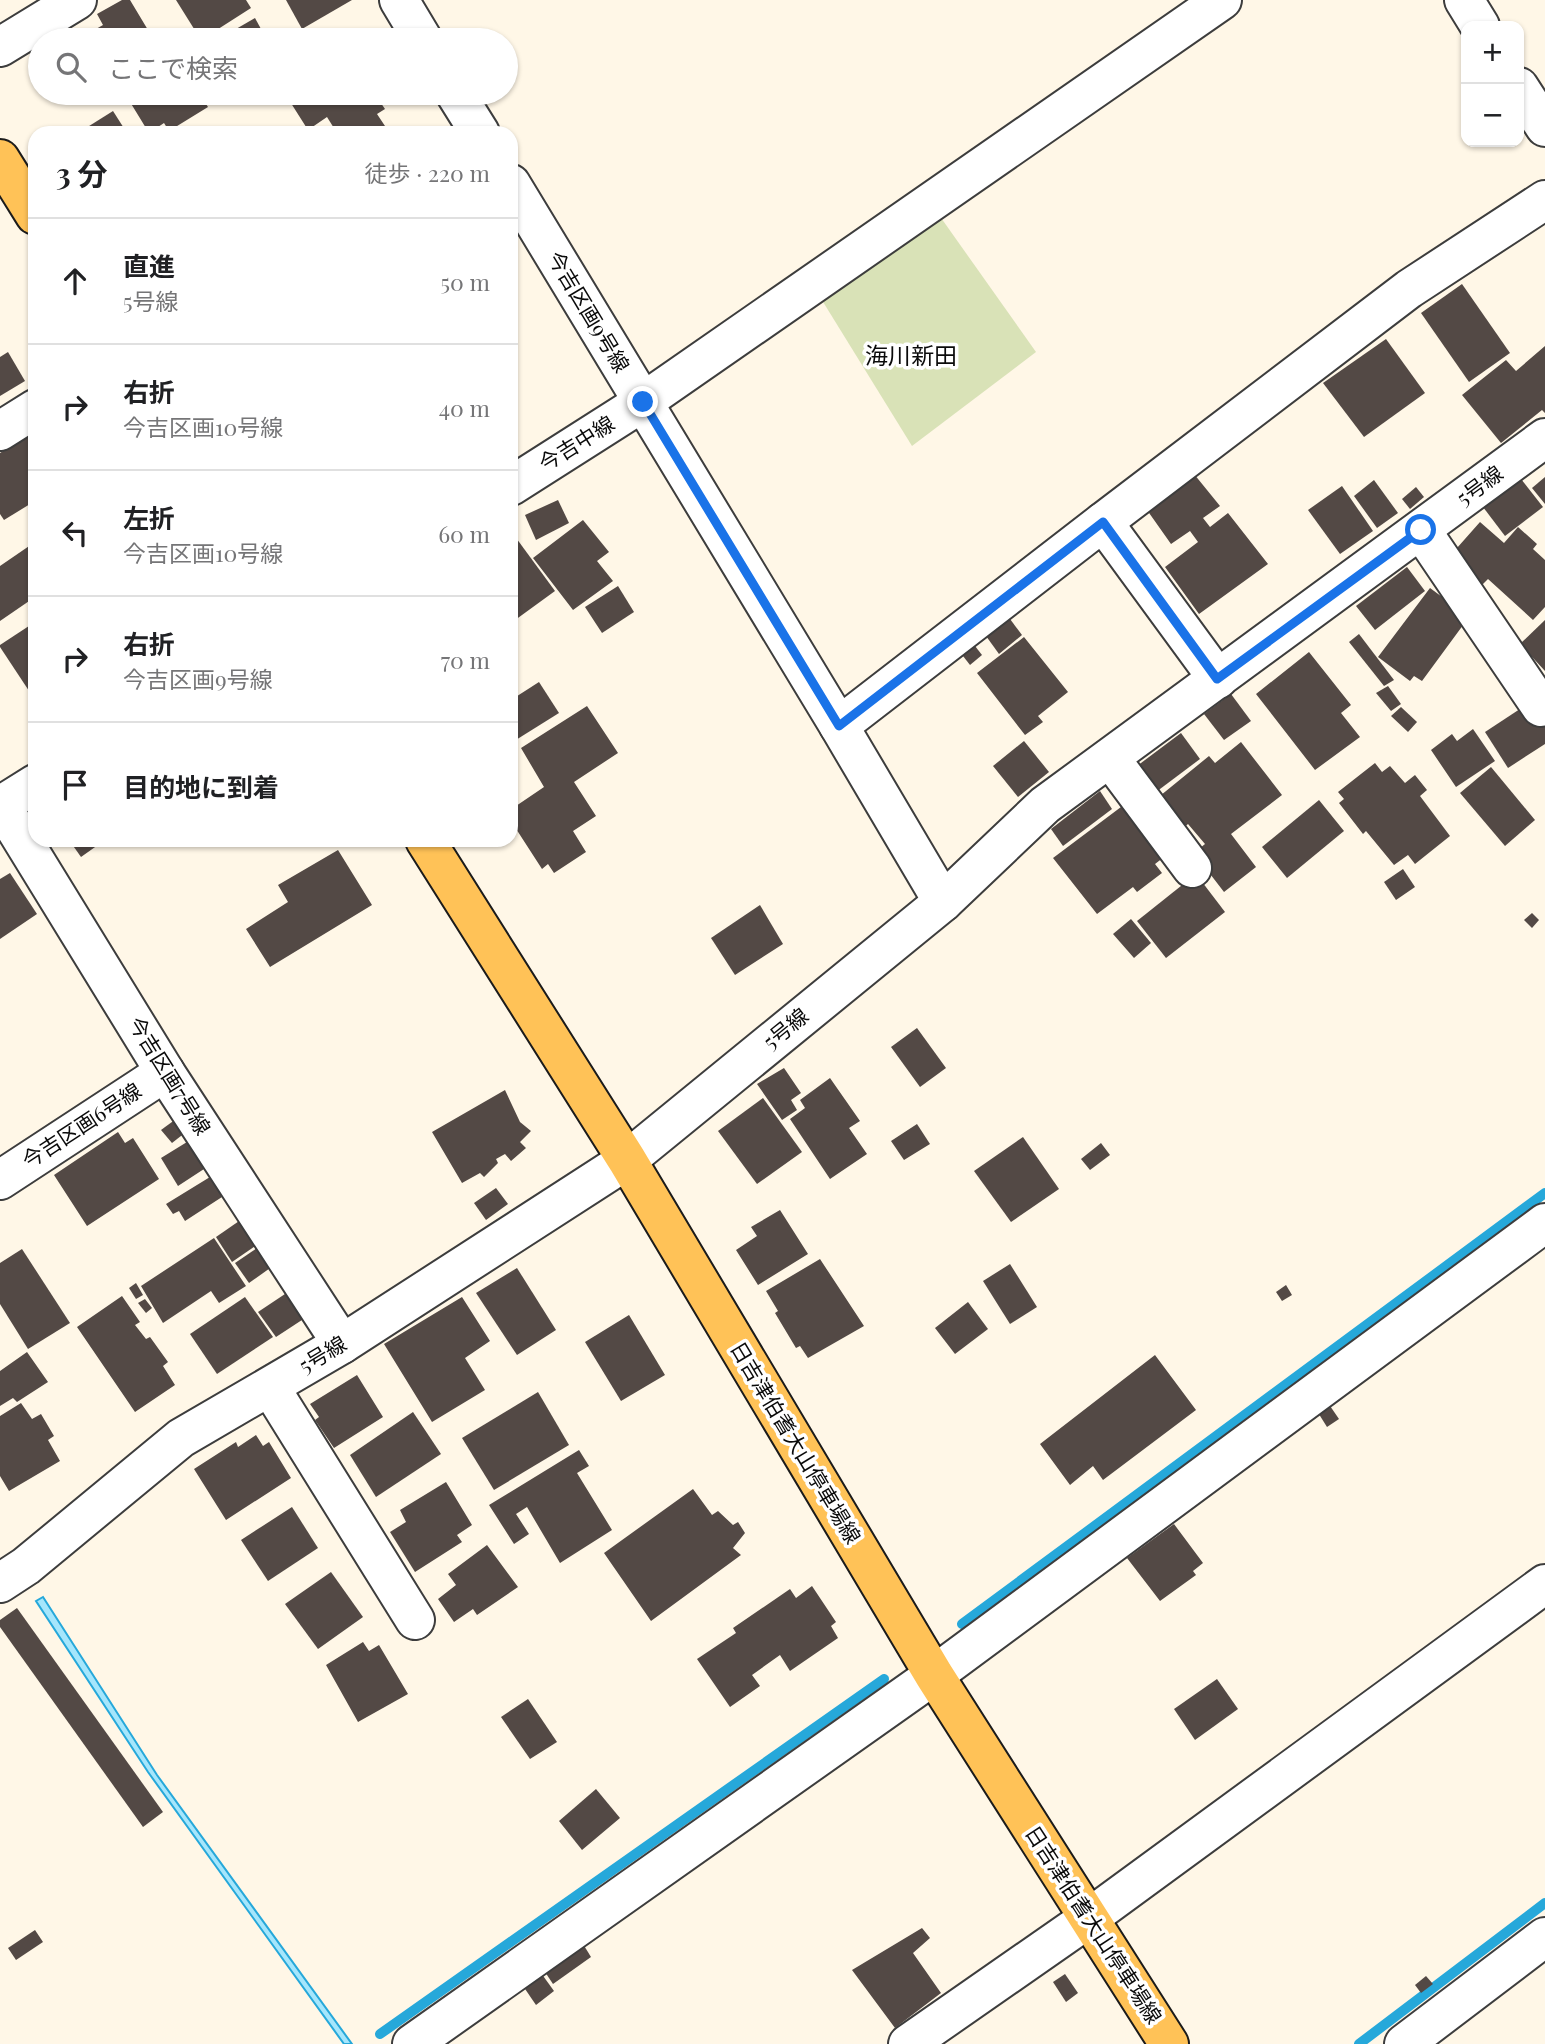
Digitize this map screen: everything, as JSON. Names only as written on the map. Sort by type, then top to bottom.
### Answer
[{"type":"main road","points":[[0,159],[28,204]]},
{"type":"main road","name":"日吉津伯耆大山停車場線","points":[[429,847],[626,1160],[934,1675],[1169,2044]]},
{"type":"street","points":[[31,28],[77,0]]},
{"type":"street","points":[[399,0],[416,28]]},
{"type":"street","name":"今吉中線","points":[[518,482],[643,402],[1222,0]]},
{"type":"street","points":[[1464,0],[1477,21]]},
{"type":"street","points":[[0,47],[28,30]]},
{"type":"street","points":[[462,105],[476,126]]},
{"type":"street","name":"今吉区画9号線","points":[[518,196],[943,902]]},
{"type":"street","points":[[839,726],[1409,289],[1545,200]]},
{"type":"street","points":[[0,431],[28,413]]},
{"type":"street","name":"5号線","points":[[0,1583],[26,1566],[181,1438],[342,1344],[626,1160],[943,902],[1045,805],[1545,438]]},
{"type":"street","points":[[1103,522],[1217,679]]},
{"type":"street","points":[[1421,530],[1541,707]]},
{"type":"street","points":[[1110,758],[1192,868]]},
{"type":"street","points":[[0,805],[28,788]]},
{"type":"street","name":"今吉区画7号線","points":[[0,805],[165,1072],[342,1344]]},
{"type":"street","name":"今吉区画6号線","points":[[0,1180],[165,1072]]},
{"type":"street","points":[[412,2044],[934,1675],[1545,1223]]},
{"type":"street","points":[[270,1387],[415,1620]]},
{"type":"street","points":[[908,2044],[1089,1918],[1545,1584]]},
{"type":"street","points":[[1404,2044],[1545,1937]]},
{"type":"green space","points":[[939,215],[1036,352],[912,446],[820,297]]},
{"type":"water","points":[[43,1597],[157,1775],[352,2044],[344,2044],[148,1772],[36,1601]]},
{"type":"building","points":[[122,0],[130,0],[147,28],[98,28],[103,25],[97,14]]},
{"type":"building","points":[[176,0],[246,0],[251,8],[220,28],[194,28]]},
{"type":"building","points":[[286,0],[352,0],[304,28]]},
{"type":"building","points":[[255,18],[260,28],[238,28]]},
{"type":"building","points":[[132,105],[208,107],[177,126],[166,126],[164,123],[160,126],[145,126]]},
{"type":"building","points":[[292,105],[382,105],[385,109],[377,114],[385,126],[333,126],[327,117],[314,126],[305,126]]},
{"type":"building","points":[[113,111],[123,126],[89,126]]},
{"type":"building","points":[[1462,284],[1510,353],[1469,382],[1421,313]]},
{"type":"building","points":[[1386,339],[1425,393],[1364,437],[1323,383]]},
{"type":"building","points":[[1545,346],[1545,413],[1542,410],[1501,443],[1462,395],[1506,360],[1516,371]]},
{"type":"building","points":[[8,352],[25,381],[0,396],[0,357]]},
{"type":"building","points":[[28,436],[28,505],[4,520],[0,514],[0,453]]},
{"type":"building","points":[[1194,474],[1220,506],[1203,518],[1210,527],[1228,513],[1268,564],[1199,614],[1165,567],[1198,542],[1190,531],[1171,544],[1147,510]]},
{"type":"building","points":[[1545,477],[1545,504],[1532,488]]},
{"type":"building","points":[[1521,479],[1543,507],[1505,536],[1483,507]]},
{"type":"building","points":[[1374,480],[1398,513],[1377,528],[1354,496]]},
{"type":"building","points":[[1342,486],[1373,531],[1340,554],[1308,510]]},
{"type":"building","points":[[1416,487],[1424,497],[1410,509],[1402,499]]},
{"type":"building","points":[[558,500],[569,523],[536,540],[525,515]]},
{"type":"building","points":[[583,520],[609,552],[597,561],[613,581],[573,610],[533,558]]},
{"type":"building","points":[[1480,522],[1504,543],[1518,527],[1537,544],[1533,549],[1545,560],[1545,607],[1533,620],[1488,579],[1480,587],[1449,557]]},
{"type":"building","points":[[518,541],[555,591],[518,618]]},
{"type":"building","points":[[28,547],[28,602],[0,621],[0,566]]},
{"type":"building","points":[[1407,567],[1425,591],[1375,630],[1356,606]]},
{"type":"building","points":[[618,586],[634,612],[602,633],[585,607]]},
{"type":"building","points":[[1430,588],[1469,617],[1422,681],[1414,676],[1410,681],[1378,657]]},
{"type":"building","points":[[1010,619],[1022,635],[999,654],[986,636]]},
{"type":"building","points":[[1545,620],[1545,671],[1520,644]]},
{"type":"building","points":[[28,627],[28,689],[0,647]]},
{"type":"building","points":[[1359,634],[1394,680],[1384,686],[1349,642]]},
{"type":"building","points":[[1024,637],[1068,692],[1038,716],[1043,722],[1025,735],[977,673]]},
{"type":"building","points":[[975,646],[982,655],[970,665],[963,656]]},
{"type":"building","points":[[1309,652],[1351,705],[1341,713],[1360,737],[1315,770],[1256,694]]},
{"type":"building","points":[[539,682],[559,713],[518,739],[518,696]]},
{"type":"building","points":[[1388,686],[1401,704],[1391,711],[1376,693]]},
{"type":"building","points":[[1231,694],[1251,721],[1224,740],[1204,714]]},
{"type":"building","points":[[1529,703],[1545,727],[1545,744],[1508,768],[1485,732]]},
{"type":"building","points":[[587,706],[618,753],[574,782],[596,816],[573,831],[586,852],[554,873],[548,864],[542,869],[518,832],[518,805],[544,787],[521,748]]},
{"type":"building","points":[[1401,707],[1417,722],[1408,732],[1391,716]]},
{"type":"building","points":[[1473,729],[1495,761],[1456,787],[1431,750],[1452,734],[1457,741]]},
{"type":"building","points":[[1181,733],[1200,759],[1152,795],[1133,769]]},
{"type":"building","points":[[1024,741],[1049,772],[1018,797],[993,766]]},
{"type":"building","points":[[1241,742],[1282,795],[1231,834],[1256,867],[1224,892],[1194,853],[1205,844],[1188,824],[1180,831],[1155,800],[1209,756],[1215,763]]},
{"type":"building","points":[[1375,763],[1382,772],[1390,766],[1405,783],[1415,775],[1427,790],[1420,796],[1450,836],[1415,864],[1408,855],[1394,865],[1366,831],[1363,834],[1339,803],[1344,799],[1338,792]]},
{"type":"building","points":[[1491,767],[1535,820],[1505,846],[1460,793]]},
{"type":"building","points":[[1100,791],[1112,809],[1063,846],[1051,829]]},
{"type":"building","points":[[1319,800],[1344,831],[1287,878],[1262,847]]},
{"type":"building","points":[[1129,801],[1168,854],[1155,864],[1162,873],[1137,892],[1133,887],[1097,914],[1053,858]]},
{"type":"building","points":[[74,847],[95,847],[81,857]]},
{"type":"building","points":[[338,850],[372,905],[270,967],[246,929],[288,902],[278,885]]},
{"type":"building","points":[[1403,869],[1415,887],[1396,900],[1384,882]]},
{"type":"building","points":[[10,873],[37,914],[0,939],[0,879]]},
{"type":"building","points":[[1196,874],[1225,912],[1166,958],[1137,921]]},
{"type":"building","points":[[760,905],[783,944],[735,975],[711,938]]},
{"type":"building","points":[[1532,913],[1539,920],[1532,928],[1524,920]]},
{"type":"building","points":[[1131,919],[1151,943],[1134,958],[1113,934]]},
{"type":"building","points":[[917,1028],[946,1068],[920,1087],[891,1047]]},
{"type":"building","points":[[784,1068],[801,1093],[791,1100],[797,1110],[782,1120],[757,1084]]},
{"type":"building","points":[[830,1078],[860,1121],[849,1128],[867,1154],[830,1179],[790,1119],[805,1108],[800,1100]]},
{"type":"building","points":[[505,1090],[520,1122],[531,1131],[520,1142],[526,1148],[511,1161],[505,1154],[496,1159],[498,1163],[484,1177],[480,1173],[462,1183],[432,1132]]},
{"type":"building","points":[[763,1098],[802,1152],[757,1184],[718,1131]]},
{"type":"building","points":[[176,1119],[186,1132],[172,1143],[161,1130]]},
{"type":"building","points":[[917,1124],[930,1144],[904,1160],[891,1141]]},
{"type":"building","points":[[118,1132],[125,1143],[133,1138],[159,1179],[87,1226],[54,1175]]},
{"type":"building","points":[[1023,1137],[1059,1189],[1011,1222],[974,1171]]},
{"type":"building","points":[[187,1142],[204,1169],[178,1186],[161,1158]]},
{"type":"building","points":[[1101,1143],[1110,1155],[1090,1170],[1081,1159]]},
{"type":"building","points":[[210,1177],[222,1197],[185,1221],[179,1211],[173,1214],[166,1204]]},
{"type":"building","points":[[496,1188],[508,1204],[486,1220],[474,1203]]},
{"type":"building","points":[[780,1210],[808,1254],[758,1285],[736,1250],[757,1236],[751,1227]]},
{"type":"building","points":[[242,1219],[258,1244],[232,1262],[216,1237]]},
{"type":"building","points":[[214,1238],[246,1286],[219,1303],[211,1291],[163,1323],[141,1286]]},
{"type":"building","points":[[260,1246],[273,1266],[249,1283],[235,1263]]},
{"type":"building","points":[[22,1249],[70,1323],[28,1349],[0,1304],[0,1263]]},
{"type":"building","points":[[820,1259],[864,1326],[808,1358],[800,1346],[796,1348],[775,1313],[778,1311],[766,1291]]},
{"type":"building","points":[[1010,1264],[1037,1307],[1010,1324],[983,1281]]},
{"type":"building","points":[[517,1268],[556,1330],[517,1355],[476,1293]]},
{"type":"building","points":[[136,1283],[143,1295],[136,1299],[129,1288]]},
{"type":"building","points":[[1286,1285],[1292,1295],[1282,1301],[1276,1292]]},
{"type":"building","points":[[288,1292],[305,1318],[276,1337],[258,1312]]},
{"type":"building","points":[[122,1296],[140,1322],[135,1325],[146,1339],[150,1337],[168,1362],[163,1366],[175,1385],[135,1412],[77,1327]]},
{"type":"building","points":[[245,1297],[273,1337],[217,1374],[190,1334]]},
{"type":"building","points":[[462,1297],[490,1341],[465,1358],[485,1390],[432,1422],[384,1344]]},
{"type":"building","points":[[145,1299],[152,1308],[146,1313],[138,1303]]},
{"type":"building","points":[[968,1302],[988,1329],[955,1354],[935,1328]]},
{"type":"building","points":[[629,1315],[665,1375],[621,1401],[585,1342]]},
{"type":"building","points":[[27,1352],[48,1382],[17,1402],[13,1398],[0,1406],[0,1371]]},
{"type":"building","points":[[1155,1355],[1196,1410],[1103,1480],[1093,1466],[1070,1485],[1040,1444]]},
{"type":"building","points":[[357,1375],[383,1417],[334,1448],[315,1420],[319,1417],[310,1404]]},
{"type":"building","points":[[538,1392],[569,1445],[494,1490],[462,1438]]},
{"type":"building","points":[[21,1403],[32,1419],[41,1414],[54,1436],[48,1440],[60,1461],[9,1491],[0,1476],[0,1416]]},
{"type":"building","points":[[1328,1403],[1339,1419],[1327,1427],[1317,1411]]},
{"type":"building","points":[[413,1412],[441,1454],[376,1497],[350,1455]]},
{"type":"building","points":[[256,1435],[263,1446],[269,1442],[291,1478],[226,1520],[194,1469],[236,1442],[238,1447]]},
{"type":"building","points":[[579,1450],[589,1466],[577,1473],[612,1530],[560,1563],[527,1507],[516,1514],[529,1534],[514,1544],[489,1505]]},
{"type":"building","points":[[446,1482],[472,1525],[457,1535],[462,1542],[415,1572],[390,1532],[406,1522],[400,1510]]},
{"type":"building","points":[[693,1489],[712,1515],[718,1511],[733,1525],[738,1522],[745,1533],[733,1548],[741,1555],[651,1621],[604,1553]]},
{"type":"building","points":[[292,1507],[318,1548],[268,1581],[241,1540]]},
{"type":"building","points":[[1174,1524],[1203,1563],[1193,1571],[1196,1575],[1160,1601],[1127,1558]]},
{"type":"building","points":[[487,1545],[518,1587],[477,1615],[473,1609],[454,1622],[438,1599],[456,1585],[448,1574]]},
{"type":"building","points":[[331,1572],[363,1617],[318,1649],[285,1604]]},
{"type":"building","points":[[812,1586],[836,1622],[831,1626],[838,1638],[790,1671],[780,1655],[752,1675],[760,1686],[730,1707],[697,1659],[736,1633],[733,1628],[790,1589],[796,1598]]},
{"type":"building","points":[[17,1608],[163,1812],[143,1827],[0,1627],[0,1620]]},
{"type":"building","points":[[363,1642],[369,1651],[379,1645],[408,1694],[358,1722],[326,1665]]},
{"type":"building","points":[[1217,1679],[1238,1709],[1195,1740],[1174,1709]]},
{"type":"building","points":[[528,1699],[557,1742],[530,1759],[501,1717]]},
{"type":"building","points":[[596,1789],[620,1818],[582,1850],[559,1821]]},
{"type":"building","points":[[922,1928],[930,1938],[913,1953],[941,1993],[895,2028],[852,1970]]},
{"type":"building","points":[[35,1930],[43,1942],[16,1960],[8,1948]]},
{"type":"building","points":[[583,1944],[591,1957],[553,1984],[545,1972]]},
{"type":"building","points":[[541,1973],[554,1991],[536,2005],[523,1986]]},
{"type":"building","points":[[1065,1974],[1078,1993],[1066,2002],[1053,1982]]},
{"type":"building","points":[[1426,1976],[1433,1984],[1421,1993],[1415,1985]]},
{"type":"waterway","points":[[962,1624],[1545,1193]]},
{"type":"waterway","points":[[380,2034],[884,1679]]},
{"type":"waterway","points":[[1359,2044],[1545,1903]]},
{"type":"district","name":"海川新田","points":[[911,356]]},
{"type":"route","points":[[643,402],[839,726],[1103,522],[1217,679],[1421,530]]}]
